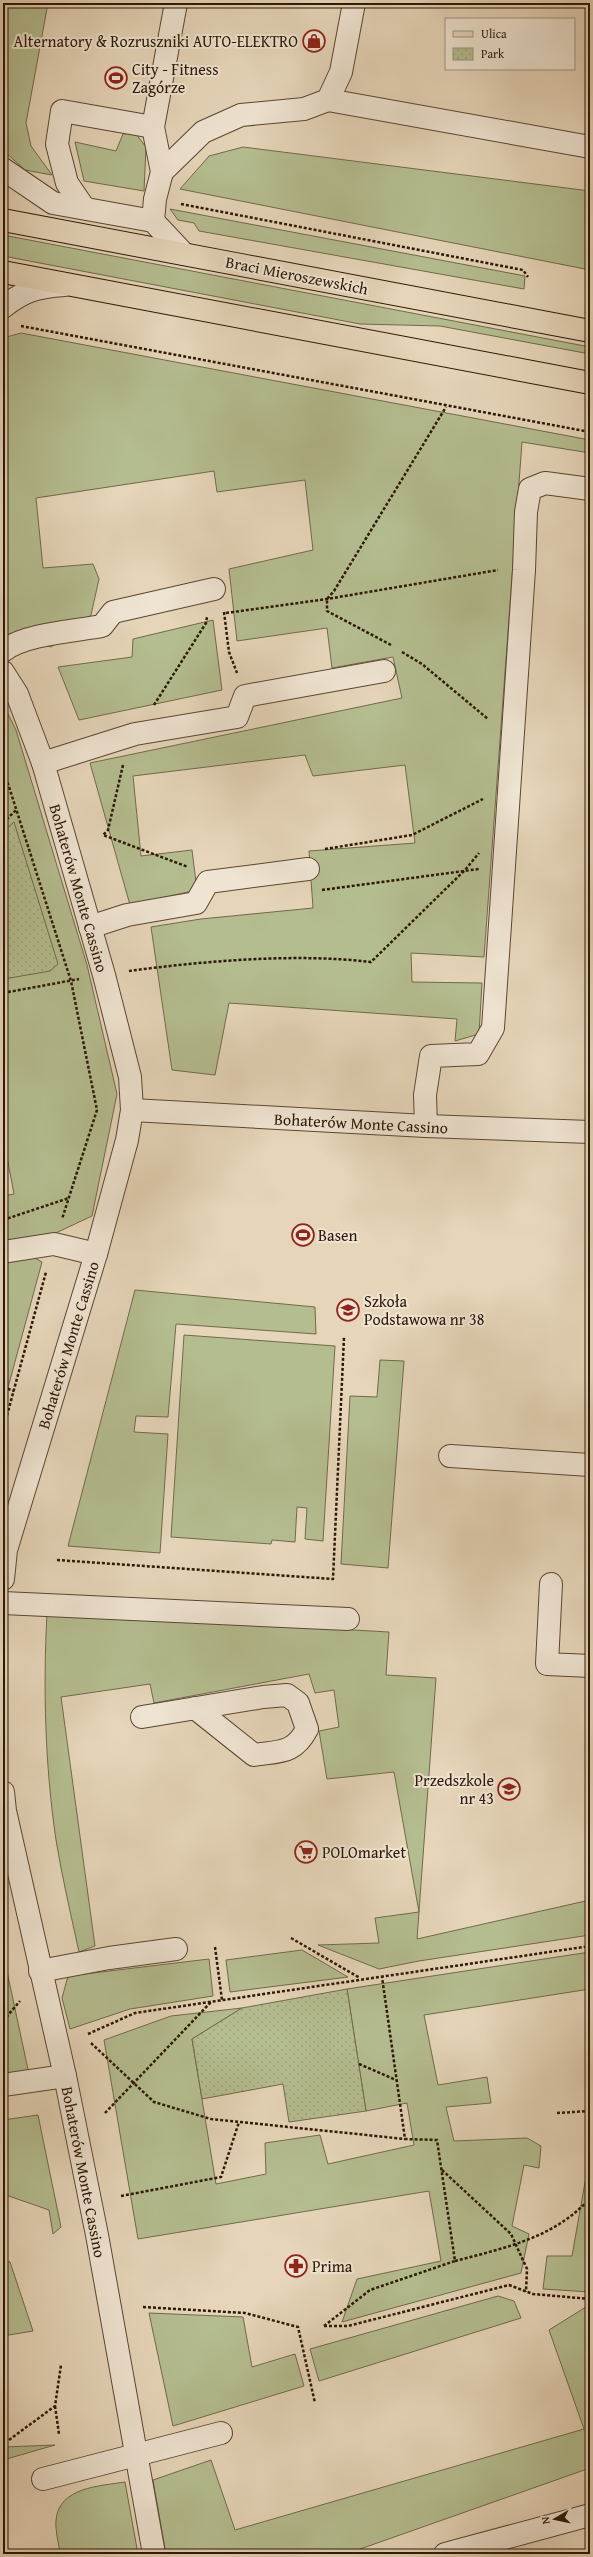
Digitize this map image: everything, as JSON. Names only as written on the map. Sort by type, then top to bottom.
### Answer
[{"type":"main road","name":"Braci Mieroszewskich","points":[[3,220],[590,331]]},
{"type":"main road","points":[[3,272],[590,383]]},
{"type":"street","points":[[153,221],[155,199],[162,172],[153,128],[176,3]]},
{"type":"street","points":[[328,100],[341,72],[354,3]]},
{"type":"street","points":[[162,172],[204,132],[241,115],[304,110],[328,100],[590,147]]},
{"type":"street","points":[[84,208],[67,184],[57,144],[62,111],[153,128]]},
{"type":"street","points":[[3,168],[54,203],[153,221],[184,254]]},
{"type":"street","points":[[3,307],[20,294],[39,287],[67,284]]},
{"type":"street","points":[[426,1126],[425,1095],[431,1056],[478,1054],[493,1028],[524,570],[526,512],[530,489],[545,483],[590,489]]},
{"type":"street","points":[[3,651],[8,647],[36,638],[102,626],[113,612],[214,589]]},
{"type":"street","points":[[43,763],[135,734],[237,717],[245,696],[384,671]]},
{"type":"street","name":"Bohaterów Monte Cassino","points":[[3,672],[17,694],[43,763],[104,974],[130,1077],[132,1110],[127,1140],[96,1254],[6,1550],[3,1579]]},
{"type":"street","points":[[90,927],[127,915],[196,903],[208,882],[308,869]]},
{"type":"street","name":"Bohaterów Monte Cassino","points":[[132,1110],[426,1126],[590,1132]]},
{"type":"street","points":[[3,1252],[54,1244],[96,1254]]},
{"type":"street","points":[[450,1456],[590,1465]]},
{"type":"street","points":[[551,1584],[547,1664],[590,1666]]},
{"type":"street","points":[[3,1603],[348,1619]]},
{"type":"street","points":[[142,1717],[195,1708]]},
{"type":"street","name":"Bohaterów Monte Cassino","points":[[4,1804],[40,1971],[65,2076],[97,2235],[154,2554]]},
{"type":"street","points":[[40,1971],[109,1958],[176,1949]]},
{"type":"street","points":[[3,2085],[65,2076]]},
{"type":"street","points":[[43,2479],[221,2433]]},
{"type":"street","points":[[445,2554],[590,2515]]},
{"type":"path","points":[[155,199],[523,270],[528,277]]},
{"type":"path","points":[[18,325],[446,407],[590,432]]},
{"type":"path","points":[[446,407],[334,592],[327,599],[327,611],[365,630],[422,664],[487,719]]},
{"type":"path","points":[[218,614],[327,599],[499,570]]},
{"type":"path","points":[[214,589],[224,613],[229,652],[245,696]]},
{"type":"path","points":[[208,882],[207,875],[104,835],[108,830],[128,746],[206,623],[207,616],[213,615]]},
{"type":"path","points":[[3,768],[70,981],[97,1110],[54,1244],[3,1430]]},
{"type":"path","points":[[487,797],[412,836],[316,851],[308,869],[323,891],[465,870],[503,868]]},
{"type":"path","points":[[3,823],[16,810]]},
{"type":"path","points":[[3,993],[104,974],[268,960],[332,957],[371,962],[465,870],[491,837],[506,838]]},
{"type":"path","points":[[3,1220],[69,1198]]},
{"type":"path","points":[[57,1560],[333,1579],[344,1337]]},
{"type":"path","points":[[3,1387],[14,1391]]},
{"type":"path","points":[[291,1938],[360,1978]]},
{"type":"path","points":[[88,2034],[135,2013],[360,1978],[382,1977],[590,1946]]},
{"type":"path","points":[[216,1947],[222,2000]]},
{"type":"path","points":[[382,1977],[405,2139]]},
{"type":"path","points":[[3,2021],[20,2001]]},
{"type":"path","points":[[105,2113],[212,2002]]},
{"type":"path","points":[[91,2043],[154,2102],[211,2119],[405,2139],[437,2140],[455,2261]]},
{"type":"path","points":[[358,2064],[396,2080]]},
{"type":"path","points":[[557,2113],[590,2111]]},
{"type":"path","points":[[121,2196],[221,2177],[239,2122]]},
{"type":"path","points":[[442,2170],[511,2234],[527,2269],[526,2292]]},
{"type":"path","points":[[590,2198],[576,2214],[541,2235],[516,2244],[455,2261],[370,2290],[324,2326],[348,2326],[509,2285],[533,2294],[590,2299]]},
{"type":"path","points":[[143,2306],[245,2313],[298,2327],[315,2403]]},
{"type":"path","points":[[59,2434],[55,2406],[61,2366]]},
{"type":"path","points":[[9,2440],[55,2406]]},
{"type":"green space","points":[[6,3],[48,3],[26,123],[31,146],[52,175],[25,170],[3,150],[3,17]]},
{"type":"green space","points":[[123,134],[136,134],[146,147],[144,191],[84,181],[75,142],[116,151]]},
{"type":"green space","points":[[243,147],[590,191],[590,270],[180,189],[209,156]]},
{"type":"green space","points":[[170,209],[525,276],[524,289],[199,231],[194,223],[178,220]]},
{"type":"green space","points":[[3,235],[590,347],[590,354],[440,326],[360,324],[3,256]]},
{"type":"green space","points":[[21,333],[590,440],[590,453],[522,442],[484,957],[411,953],[412,982],[482,983],[479,1034],[455,1041],[457,1019],[229,1003],[215,1075],[172,1070],[151,927],[201,919],[313,908],[309,851],[415,843],[405,765],[313,776],[305,755],[133,776],[141,856],[192,850],[197,890],[130,905],[90,763],[402,698],[393,657],[332,668],[327,628],[237,641],[229,569],[313,550],[305,480],[217,492],[214,471],[36,498],[43,568],[93,564],[99,579],[91,615],[51,647],[3,633],[3,338]]},
{"type":"green space","points":[[213,620],[222,690],[79,720],[58,667],[132,657],[133,639]]},
{"type":"green space","points":[[3,704],[16,730],[87,965],[117,1094],[92,1216],[45,1238],[3,1243],[3,1196],[14,1194],[3,1136]]},
{"type":"green space","points":[[14,822],[58,964],[50,971],[4,979],[3,832]]},
{"type":"green space","points":[[24,1252],[42,1262],[3,1406],[3,1256]]},
{"type":"green space","points":[[135,1290],[315,1307],[316,1334],[176,1324],[168,1417],[136,1416],[134,1432],[168,1434],[160,1553],[68,1546]]},
{"type":"green space","points":[[184,1335],[335,1346],[323,1541],[305,1539],[307,1508],[297,1507],[295,1542],[272,1540],[271,1544],[171,1537]]},
{"type":"green space","points":[[380,1360],[404,1361],[388,1568],[341,1564],[350,1396],[377,1397]]},
{"type":"green space","points":[[47,1613],[389,1632],[386,1675],[436,1678],[419,1912],[394,1772],[327,1779],[319,1731],[339,1727],[334,1690],[315,1693],[309,1674],[154,1703],[150,1684],[61,1697],[95,1946],[79,1952],[58,1854],[49,1784],[45,1698]]},
{"type":"green space","points":[[590,1900],[590,1935],[419,1961],[379,1969],[318,1945],[379,1943],[375,1918],[419,1912],[417,1939]]},
{"type":"green space","points":[[302,1950],[348,1977],[230,1992],[226,1960]]},
{"type":"green space","points":[[590,1952],[590,1989],[424,2015],[438,2085],[487,2077],[491,2103],[446,2107],[454,2141],[527,2138],[541,2146],[539,2168],[524,2165],[512,2226],[529,2234],[521,2273],[342,2322],[357,2279],[441,2261],[429,2191],[138,2239],[104,2040],[171,2016],[242,2008],[192,2039],[216,2184],[266,2174],[265,2143],[320,2135],[328,2164],[414,2145],[407,2103],[366,2111],[347,1989]]},
{"type":"green space","points":[[3,1953],[29,2074],[3,2077]]},
{"type":"green space","points":[[209,1959],[213,1996],[130,2009],[70,2029],[62,1998],[68,1976]]},
{"type":"green space","points":[[347,1989],[366,2111],[289,2122],[283,2084],[202,2099],[192,2039],[242,2008]]},
{"type":"green space","points":[[38,2115],[61,2227],[53,2234],[49,2210],[3,2194],[3,2120]]},
{"type":"green space","points":[[590,2154],[590,2292],[543,2289],[547,2256],[572,2256]]},
{"type":"green space","points":[[3,2260],[10,2262],[33,2331],[3,2336]]},
{"type":"green space","points":[[498,2296],[514,2301],[521,2318],[319,2381],[310,2349]]},
{"type":"green space","points":[[586,2307],[590,2307],[590,2468],[346,2554],[166,2554],[153,2480],[211,2460],[235,2530],[584,2429],[549,2330]]},
{"type":"green space","points":[[149,2313],[243,2317],[252,2367],[295,2354],[304,2386],[173,2426]]},
{"type":"green space","points":[[55,2445],[3,2460],[3,2447]]},
{"type":"green space","points":[[125,2482],[138,2554],[60,2554],[56,2520],[59,2509],[65,2501],[82,2490]]},
{"type":"place","name":"Alternatory & Rozruszniki AUTO-ELEKTRO","points":[[314,41]]},
{"type":"place","name":"City - Fitness Zagórze","points":[[116,78]]},
{"type":"place","name":"Basen","points":[[303,1235]]},
{"type":"place","name":"Szkoła Podstawowa nr 38","points":[[348,1310]]},
{"type":"place","name":"Przedszkole nr 43","points":[[509,1789]]},
{"type":"place","name":"POLOmarket","points":[[306,1852]]},
{"type":"place","name":"Prima","points":[[296,2266]]}]
